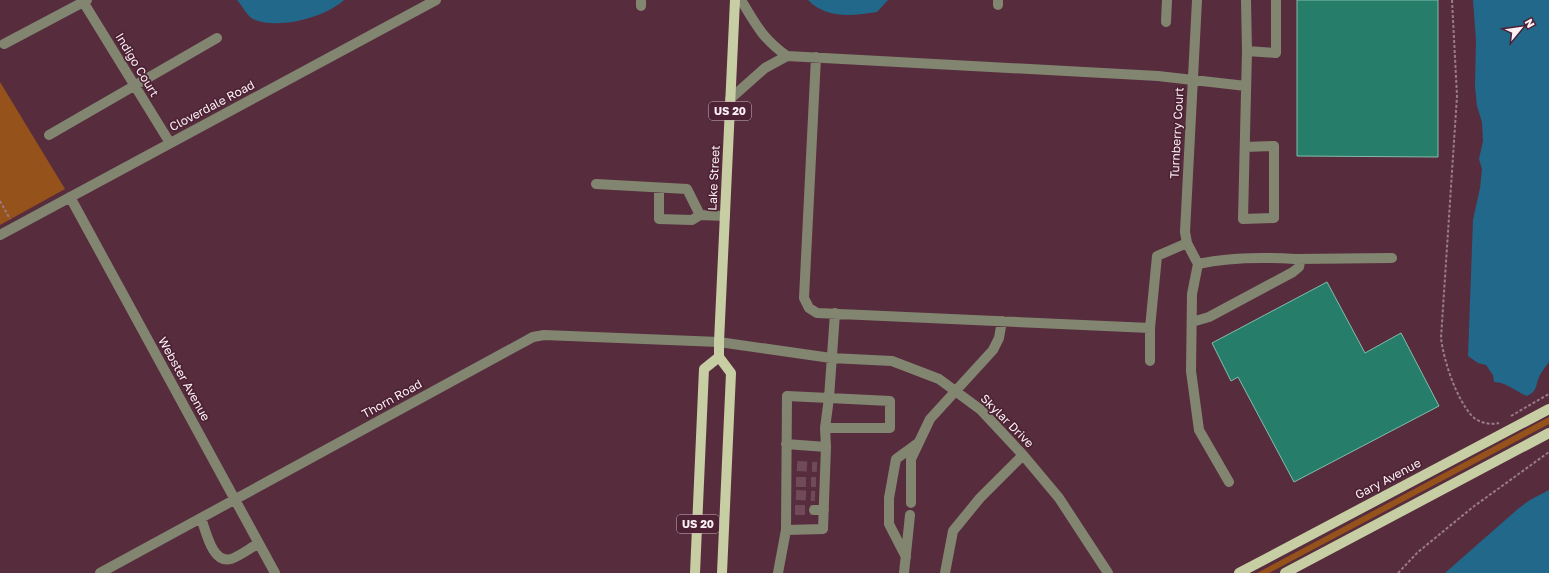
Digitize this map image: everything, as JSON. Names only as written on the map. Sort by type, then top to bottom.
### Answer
[{"type":"main road","name":"Lake Street","points":[[719,357],[735,0]]},
{"type":"main road","name":"US 20","points":[[695,573],[704,368],[719,357],[731,373],[722,573]]},
{"type":"main road","name":"Gary Avenue","points":[[1239,573],[1549,408]]},
{"type":"main road","points":[[1285,573],[1549,433]]},
{"type":"street","name":"Cloverdale Road","points":[[0,235],[424,3],[436,0]]},
{"type":"street","points":[[741,0],[760,31],[771,44],[787,56]]},
{"type":"street","points":[[1166,22],[1167,0]]},
{"type":"street","name":"Turnberry Court","points":[[1197,0],[1186,232],[1187,242],[1198,264]]},
{"type":"street","points":[[1245,147],[1274,146],[1274,218],[1243,219],[1247,51],[1246,0]]},
{"type":"street","points":[[1247,51],[1276,53],[1276,0]]},
{"type":"street","points":[[4,44],[84,1]]},
{"type":"street","name":"Indigo Court","points":[[84,1],[170,143]]},
{"type":"street","points":[[49,135],[217,38]]},
{"type":"street","points":[[730,99],[765,68],[787,56],[1150,76],[1246,86]]},
{"type":"street","points":[[816,57],[804,298],[809,308],[817,313],[1150,328]]},
{"type":"street","points":[[596,184],[687,189],[700,215]]},
{"type":"street","points":[[659,188],[660,219],[692,220],[700,215],[725,216]]},
{"type":"street","name":"Webster Avenue","points":[[70,197],[275,573]]},
{"type":"street","points":[[1150,361],[1150,328],[1157,256],[1187,242]]},
{"type":"street","points":[[1229,482],[1199,430],[1191,371],[1192,294],[1198,264],[1222,258],[1248,257],[1295,259],[1392,258]]},
{"type":"street","points":[[1192,322],[1209,317],[1294,272],[1299,267],[1300,262],[1295,259]]},
{"type":"street","points":[[786,530],[823,529],[819,510],[820,482],[821,467],[826,447],[825,428],[829,398],[835,313]]},
{"type":"street","points":[[911,503],[911,459],[930,419],[993,350],[999,338],[1002,321]]},
{"type":"street","name":"Thorn Road","points":[[100,573],[533,337],[544,335],[719,342]]},
{"type":"street","name":"Skylar Drive","points":[[719,342],[831,358],[892,361],[939,379],[981,410],[1023,455],[1059,498],[1108,573]]},
{"type":"street","points":[[778,573],[790,510],[791,495],[791,482],[786,466],[786,396],[890,401],[890,428],[825,428]]},
{"type":"street","points":[[906,557],[889,524],[889,498],[896,459],[919,442]]},
{"type":"street","points":[[786,444],[826,447]]},
{"type":"street","points":[[945,573],[953,531],[980,498],[1023,455]]},
{"type":"street","points":[[786,466],[797,466]]},
{"type":"street","points":[[904,573],[910,515]]},
{"type":"street","points":[[201,518],[217,556],[223,560],[231,559],[258,544]]},
{"type":"path","points":[[1452,0],[1457,96],[1442,346],[1445,365],[1473,417],[1492,424],[1503,421]]},
{"type":"path","points":[[0,201],[14,228]]},
{"type":"path","points":[[1507,418],[1549,394]]},
{"type":"path","points":[[1398,573],[1418,552],[1472,507],[1549,452]]},
{"type":"shaded area","points":[[0,82],[65,189],[0,225]]},
{"type":"shaded area","points":[[1549,417],[1549,424],[1269,573],[1257,573]]},
{"type":"water","points":[[237,0],[344,0],[325,12],[313,17],[288,23],[275,23],[253,19]]},
{"type":"water","points":[[808,0],[888,0],[877,12],[840,15],[823,10]]},
{"type":"water","points":[[1473,0],[1549,0],[1549,362],[1540,375],[1535,390],[1527,396],[1506,385],[1494,382],[1493,375],[1486,365],[1478,363],[1468,356],[1473,220],[1480,188],[1482,169],[1479,159],[1483,141],[1482,122],[1477,106],[1475,87],[1476,40]]},
{"type":"water","points":[[1549,490],[1549,573],[1445,573],[1519,508],[1530,500]]},
{"type":"building","points":[[1297,0],[1438,0],[1438,157],[1297,156]]},
{"type":"building","points":[[1327,282],[1365,353],[1401,333],[1439,406],[1294,482],[1238,377],[1231,381],[1212,343]]},
{"type":"tunnel","points":[[797,466],[817,467]]},
{"type":"tunnel","points":[[796,482],[816,482]]},
{"type":"tunnel","points":[[796,495],[815,496]]},
{"type":"tunnel","points":[[795,510],[814,510]]}]
